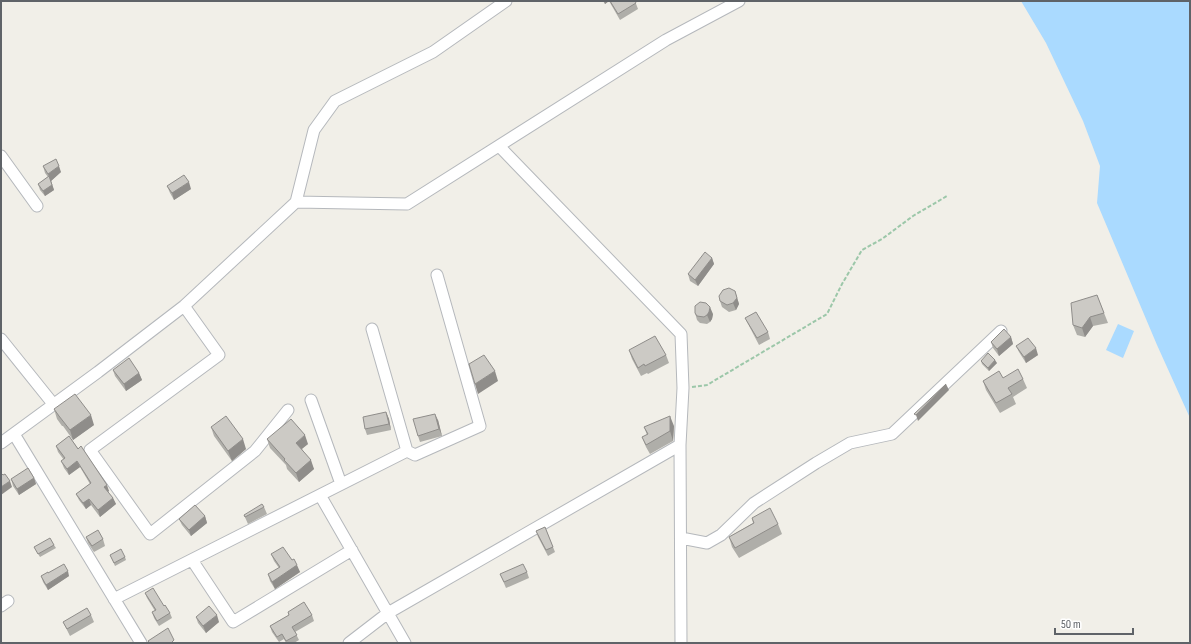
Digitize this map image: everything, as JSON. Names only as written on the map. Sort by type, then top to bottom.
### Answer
[{"type":"street","points":[[1,443],[54,405],[184,306],[296,202],[314,130],[335,102],[433,52],[506,1]]},
{"type":"street","points":[[296,202],[407,204],[666,40],[739,1]]},
{"type":"street","points":[[499,146],[681,334],[683,388],[680,446],[681,643]]},
{"type":"street","points":[[1,156],[37,206]]},
{"type":"street","points":[[372,329],[407,451],[415,455],[480,426],[437,275]]},
{"type":"street","points":[[184,306],[218,355],[90,450],[150,534],[255,451],[288,410]]},
{"type":"street","points":[[681,538],[707,543],[721,535],[754,503],[816,463],[850,443],[892,434],[1001,331]]},
{"type":"street","points":[[1,339],[54,405]]},
{"type":"street","points":[[311,400],[342,484]]},
{"type":"street","points":[[14,434],[141,643]]},
{"type":"street","points":[[349,643],[388,613],[680,446]]},
{"type":"street","points":[[114,599],[407,451]]},
{"type":"street","points":[[320,495],[405,643]]},
{"type":"street","points":[[192,560],[233,622],[352,550]]},
{"type":"path","points":[[683,388],[707,385],[827,314],[842,284],[862,250],[882,239],[913,216],[947,196]]},
{"type":"water","points":[[1021,1],[1190,1],[1190,418],[1157,345],[1097,203],[1100,166],[1083,121],[1046,43]]},
{"type":"water","points":[[1118,324],[1134,331],[1123,358],[1106,350]]},
{"type":"building","points":[[610,1],[635,1],[636,3],[618,14]]},
{"type":"building","points":[[56,159],[59,166],[48,174],[43,166]]},
{"type":"building","points":[[184,175],[189,182],[172,193],[167,186]]},
{"type":"building","points":[[49,176],[52,185],[43,191],[38,184]]},
{"type":"building","points":[[705,252],[712,258],[695,280],[688,274]]},
{"type":"building","points":[[729,288],[735,291],[737,298],[733,303],[727,305],[720,301],[719,296],[723,290]]},
{"type":"building","points":[[1097,295],[1104,313],[1090,317],[1082,328],[1073,325],[1071,303]]},
{"type":"building","points":[[700,302],[706,303],[710,307],[709,312],[704,317],[697,316],[695,313],[695,306]]},
{"type":"building","points":[[756,312],[768,332],[757,338],[745,318]]},
{"type":"building","points":[[1004,329],[1011,337],[997,349],[991,342]]},
{"type":"building","points":[[655,336],[666,355],[638,368],[629,350]]},
{"type":"building","points":[[1028,338],[1036,348],[1024,357],[1016,346]]},
{"type":"building","points":[[988,353],[995,360],[988,368],[981,361]]},
{"type":"building","points":[[484,355],[495,371],[475,384],[469,364]]},
{"type":"building","points":[[129,358],[139,373],[124,384],[113,370]]},
{"type":"building","points":[[1018,369],[1023,379],[1008,388],[1012,394],[996,403],[983,381],[999,371],[1003,378]]},
{"type":"building","points":[[946,384],[916,415],[914,414]]},
{"type":"building","points":[[75,394],[91,415],[70,430],[54,409]]},
{"type":"building","points":[[386,412],[389,424],[365,429],[363,417]]},
{"type":"building","points":[[435,414],[439,429],[418,436],[413,419]]},
{"type":"building","points":[[226,416],[243,439],[228,451],[211,427]]},
{"type":"building","points":[[670,416],[670,431],[646,445],[642,437],[648,434],[644,427]]},
{"type":"building","points":[[291,419],[305,435],[296,443],[311,460],[296,473],[267,439]]},
{"type":"building","points":[[69,436],[78,449],[81,446],[107,485],[104,487],[113,498],[98,510],[89,499],[83,503],[76,494],[91,483],[77,461],[67,469],[61,461],[65,458],[56,446]]},
{"type":"building","points":[[28,468],[34,478],[17,489],[11,479]]},
{"type":"building","points":[[1,473],[3,475],[5,474],[10,481],[1,487]]},
{"type":"building","points":[[262,504],[264,507],[245,517],[244,515]]},
{"type":"building","points":[[195,505],[205,516],[189,530],[179,519]]},
{"type":"building","points":[[770,508],[778,524],[735,548],[729,537],[754,523],[752,518]]},
{"type":"building","points":[[545,527],[553,547],[546,550],[536,531]]},
{"type":"building","points":[[98,530],[103,539],[92,546],[86,537]]},
{"type":"building","points":[[50,538],[54,545],[38,554],[34,547]]},
{"type":"building","points":[[283,547],[292,560],[294,559],[297,565],[272,582],[268,574],[280,567],[271,554]]},
{"type":"building","points":[[121,549],[125,557],[114,563],[110,555]]},
{"type":"building","points":[[64,564],[68,571],[46,585],[41,576]]},
{"type":"building","points":[[523,564],[527,572],[504,582],[500,574]]},
{"type":"building","points":[[153,588],[170,613],[157,621],[152,612],[156,610],[145,593]]},
{"type":"building","points":[[304,602],[312,615],[292,627],[297,635],[286,641],[282,634],[277,637],[270,626],[289,615],[288,612]]},
{"type":"building","points":[[209,606],[217,615],[203,626],[196,617]]},
{"type":"building","points":[[87,608],[91,615],[67,629],[63,622]]},
{"type":"building","points":[[168,628],[174,640],[171,643],[150,643],[148,641]]}]
